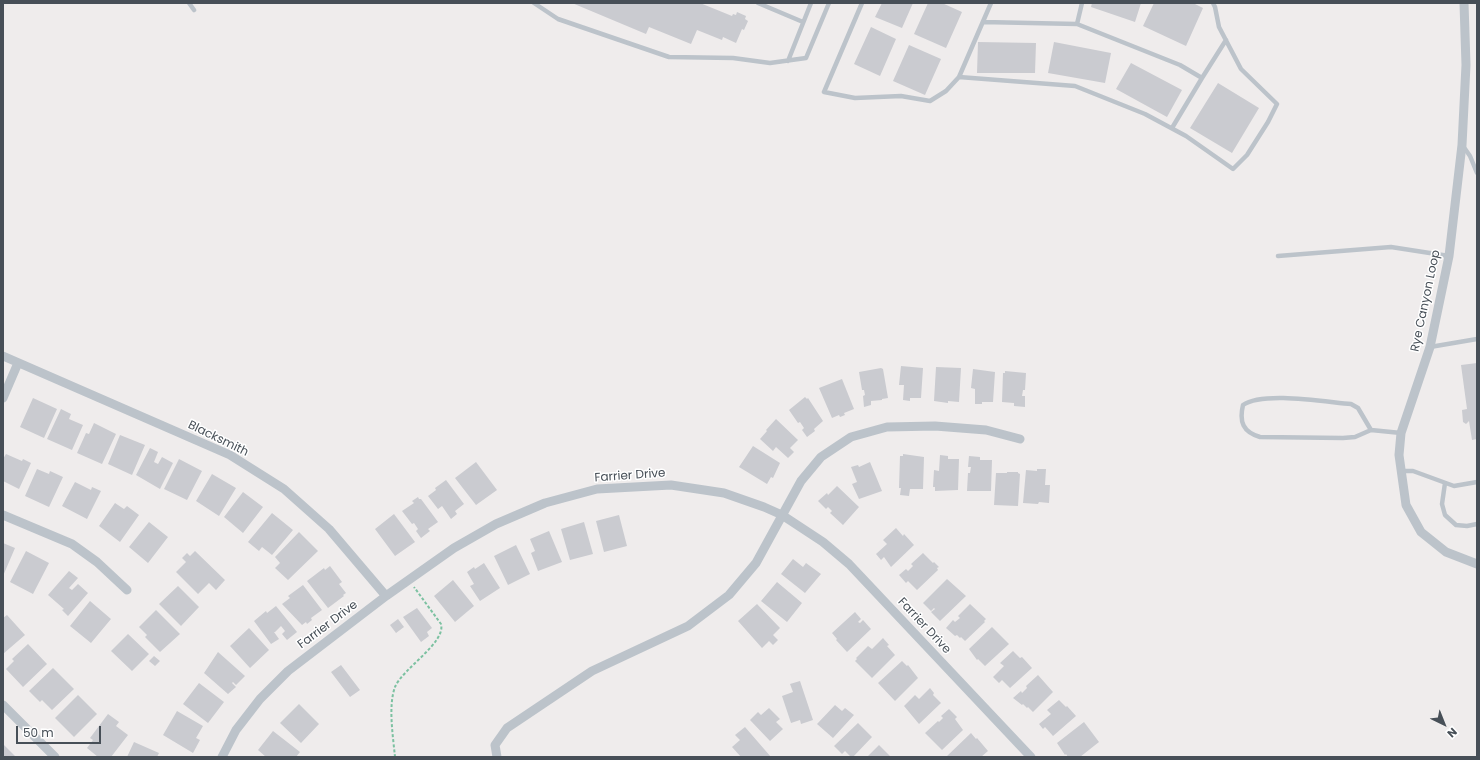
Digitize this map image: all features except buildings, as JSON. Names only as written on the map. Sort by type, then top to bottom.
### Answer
[{"type":"street","name":"Rye Canyon Loop","points":[[1465,3],[1466,65],[1462,145],[1449,256],[1430,347],[1401,433],[1399,455],[1406,505],[1421,532],[1446,552],[1477,564]]},
{"type":"street","name":"Blacksmith","points":[[3,356],[230,455],[284,489],[329,529],[386,596]]},
{"type":"street","points":[[3,398],[18,363]]},
{"type":"street","points":[[497,757],[495,745],[507,728],[592,671],[688,626],[729,595],[756,563],[801,481],[822,457],[851,437],[887,427],[935,426],[986,430],[1020,439]]},
{"type":"street","name":"Farrier Drive","points":[[222,757],[236,730],[265,693],[288,671],[386,596],[454,548],[496,524],[545,503],[596,489],[670,485],[724,493],[764,507],[782,515],[823,542],[848,564],[1031,757]]},
{"type":"street","points":[[3,515],[72,544],[97,562],[127,590]]},
{"type":"street","points":[[3,705],[54,757]]},
{"type":"lane","points":[[189,3],[194,10]]},
{"type":"lane","points":[[534,3],[558,19],[669,56],[733,58],[770,63],[806,58],[829,3]]},
{"type":"lane","points":[[758,3],[803,22]]},
{"type":"lane","points":[[788,60],[811,3]]},
{"type":"lane","points":[[862,3],[824,92],[855,98],[901,96],[930,100],[946,91],[959,77],[991,3]]},
{"type":"lane","points":[[1077,24],[1082,3]]},
{"type":"lane","points":[[959,77],[1075,86],[1146,114],[1186,136],[1233,168],[1247,155],[1268,122],[1277,104],[1241,69],[1219,27],[1215,7],[1212,3]]},
{"type":"lane","points":[[983,22],[1077,24],[1180,65],[1202,78]]},
{"type":"lane","points":[[1172,128],[1226,40]]},
{"type":"lane","points":[[1462,145],[1470,156],[1477,173]]},
{"type":"lane","points":[[1278,256],[1391,247],[1449,256]]},
{"type":"lane","points":[[1430,347],[1477,339]]},
{"type":"lane","points":[[1371,430],[1358,408],[1352,404],[1284,398],[1249,401],[1243,405],[1242,410],[1243,424],[1246,431],[1260,437],[1344,438],[1355,437],[1371,430],[1401,433]]},
{"type":"lane","points":[[1401,470],[1413,471],[1454,486],[1477,482]]},
{"type":"lane","points":[[1445,483],[1442,504],[1445,515],[1456,524],[1467,526],[1477,524]]},
{"type":"path","points":[[395,757],[392,731],[392,700],[396,686],[402,675],[436,640],[442,628],[442,624],[409,580]]}]
